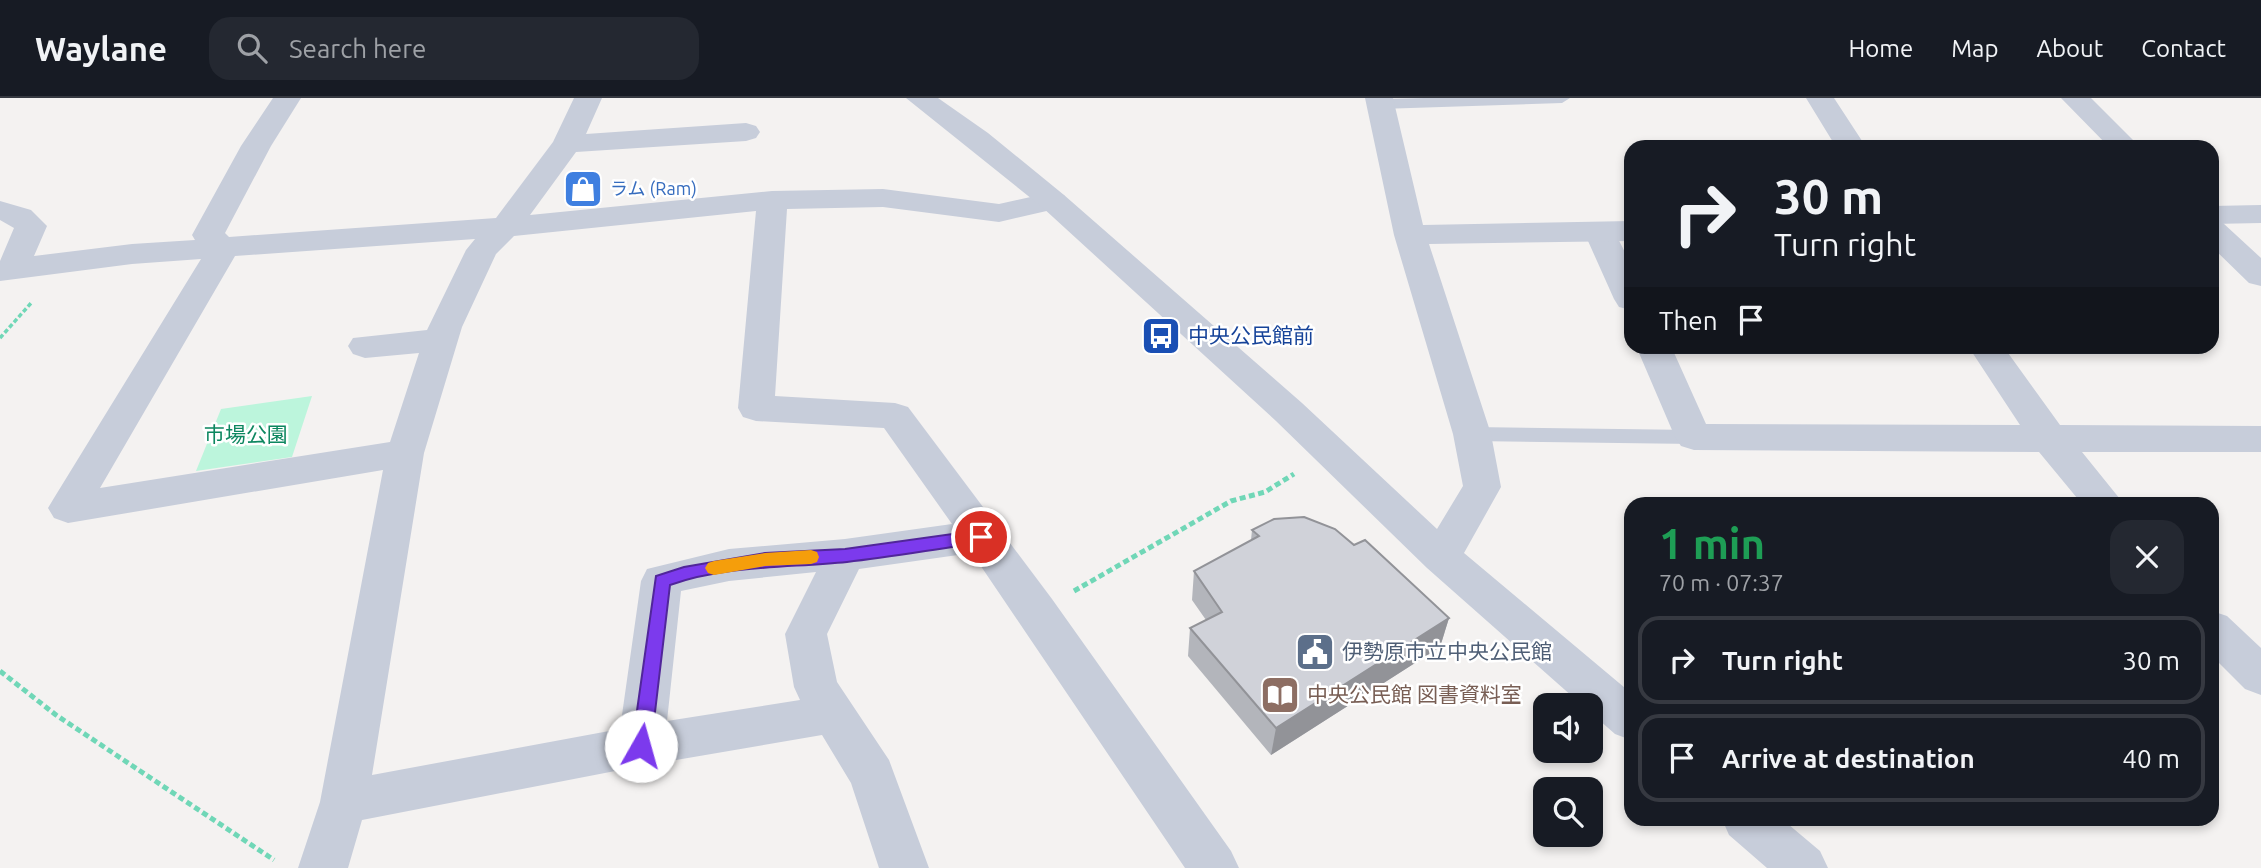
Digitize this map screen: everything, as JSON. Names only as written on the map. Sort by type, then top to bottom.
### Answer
[{"type":"street","points":[[223,249],[208,235],[287,98]]},
{"type":"street","points":[[323,868],[344,802],[405,453],[441,340],[482,250],[505,226],[566,144],[588,98]]},
{"type":"street","points":[[1820,98],[1847,140]]},
{"type":"street","points":[[2075,98],[2118,140]]},
{"type":"street","points":[[925,99],[1053,201],[1331,452],[1441,557],[1624,714]]},
{"type":"street","points":[[1380,101],[1410,234],[1472,433],[1482,487],[1441,557]]},
{"type":"street","points":[[566,144],[746,132]]},
{"type":"street","points":[[7,270],[132,254],[505,226],[772,200],[883,198],[999,213],[1053,201]]},
{"type":"street","points":[[772,200],[756,408],[895,416],[1037,611],[1214,868]]},
{"type":"street","points":[[0,210],[20,217],[31,226],[7,270]]},
{"type":"street","points":[[2219,215],[2261,214]]},
{"type":"street","points":[[1410,234],[1616,232],[1624,268]]},
{"type":"street","points":[[2219,237],[2261,276]]},
{"type":"street","points":[[223,249],[68,508],[405,453]]},
{"type":"street","points":[[365,346],[441,340]]},
{"type":"street","points":[[1657,354],[1695,437],[2261,439]]},
{"type":"street","points":[[1991,354],[2049,438],[2098,497]]},
{"type":"street","points":[[641,746],[662,581],[684,573],[765,559],[845,555],[981,537]]},
{"type":"street","points":[[845,555],[806,634],[816,687],[872,775],[904,868]]},
{"type":"street","points":[[2219,635],[2261,676]]},
{"type":"street","points":[[344,802],[641,746],[832,714]]},
{"type":"street","points":[[1754,826],[1803,868]]},
{"type":"lane","points":[[1380,101],[1562,98]]},
{"type":"lane","points":[[1472,433],[1695,437]]},
{"type":"path","points":[[1037,611],[1231,501],[1265,492],[1331,452]]},
{"type":"path","points":[[0,671],[56,715],[275,860]]},
{"type":"green space","name":"市場公園","points":[[312,396],[292,457],[196,471],[221,409]]},
{"type":"building","name":"伊勢原市立中央公民館","points":[[1304,517],[1335,529],[1354,545],[1365,540],[1449,618],[1276,728],[1190,628],[1222,612],[1194,571],[1259,536],[1252,530],[1274,519]]},
{"type":"slow traffic","points":[[714,568],[765,559],[811,557]]},
{"type":"place","name":"ラム (Ram)","points":[[583,189]]},
{"type":"place","name":"中央公民館前","points":[[1161,336]]},
{"type":"place","name":"伊勢原市立中央公民館","points":[[1315,652]]},
{"type":"place","name":"中央公民館 図書資料室","points":[[1280,695]]},
{"type":"route","points":[[641,746],[662,581],[684,573],[765,559],[845,555],[981,537]]}]
